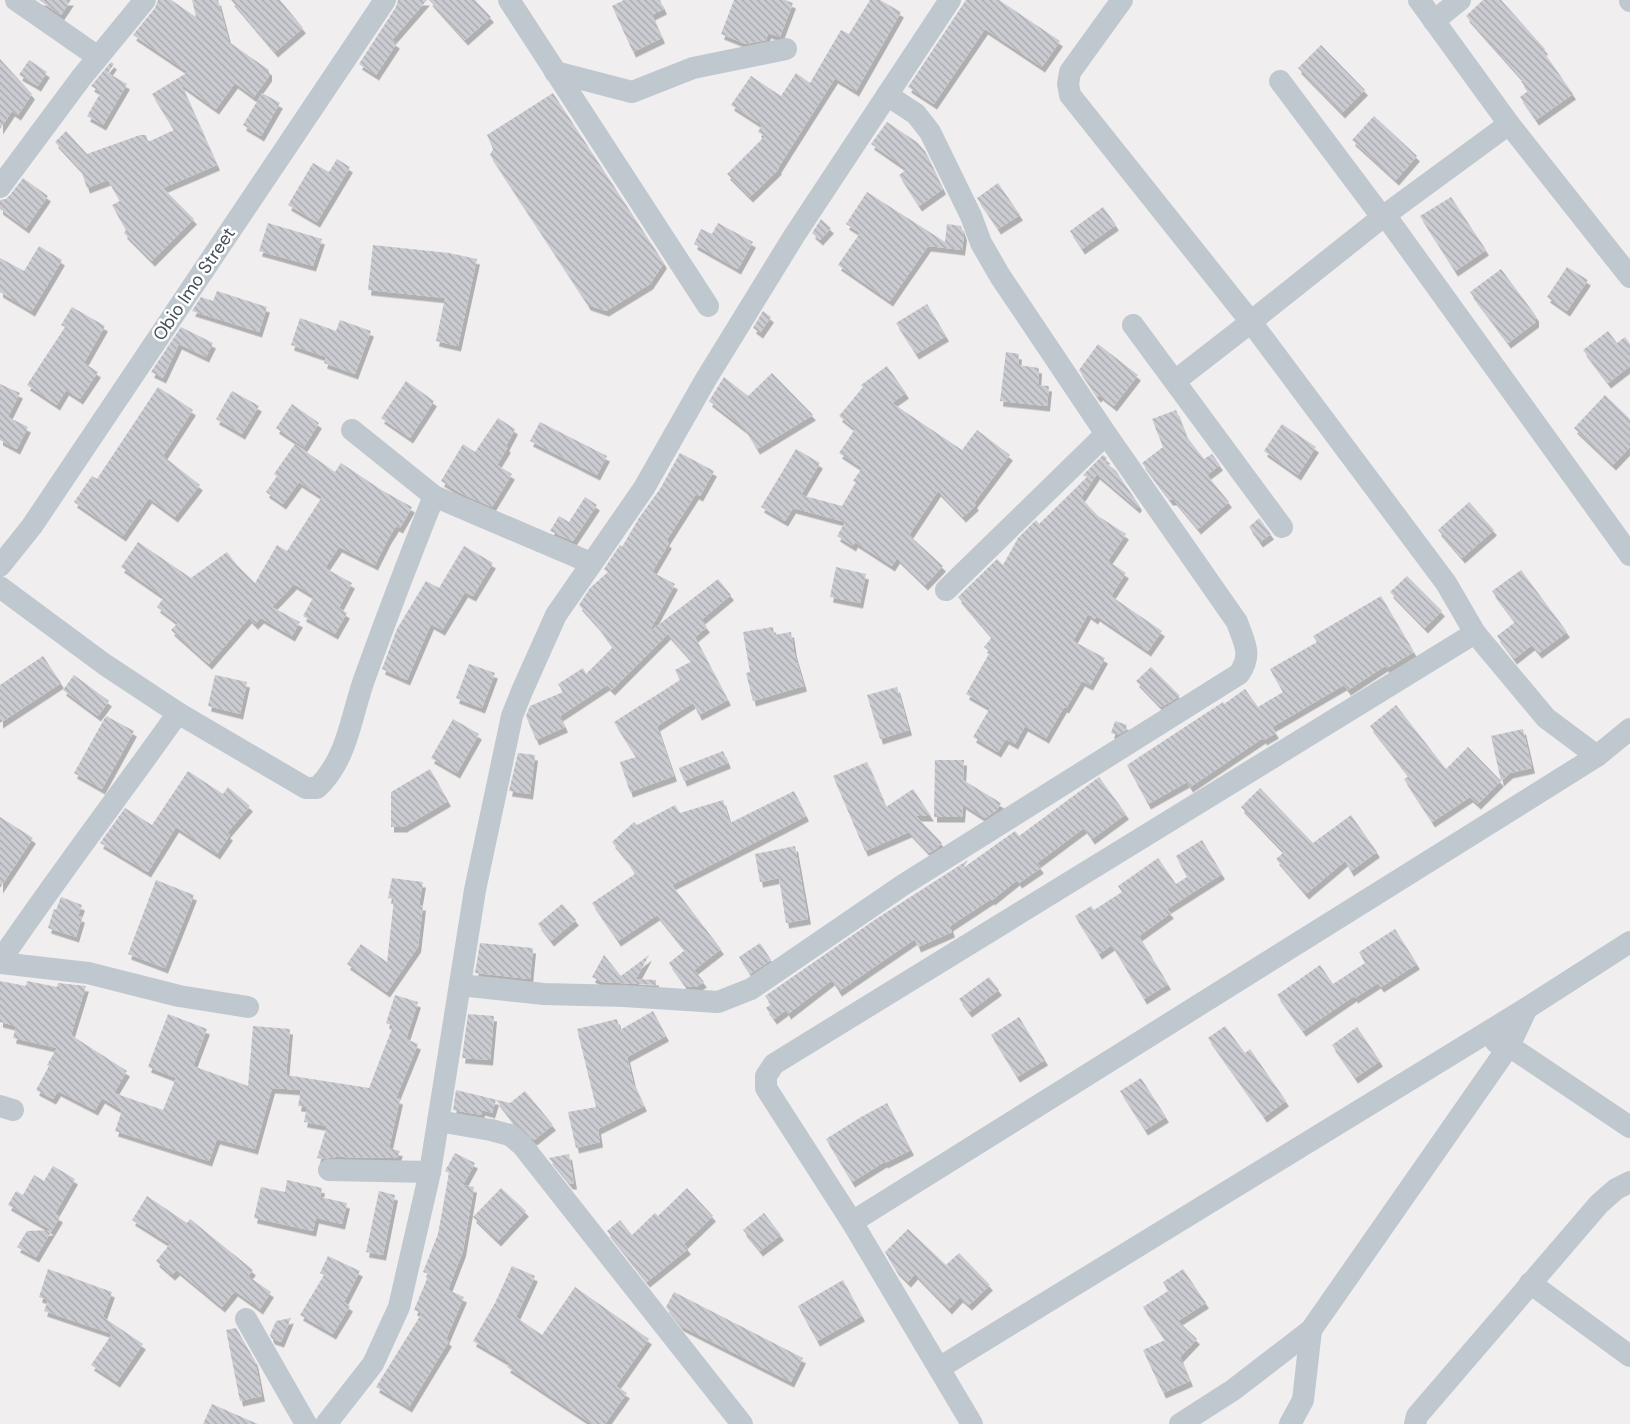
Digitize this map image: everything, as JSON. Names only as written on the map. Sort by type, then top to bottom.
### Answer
[{"type":"street","points":[[16,0],[98,57]]},
{"type":"street","points":[[0,187],[98,57],[145,0]]},
{"type":"street","name":"Obio Imo Street","points":[[0,566],[32,526],[385,0]]},
{"type":"street","points":[[509,0],[708,306]]},
{"type":"street","points":[[326,1424],[373,1364],[399,1307],[430,1172],[475,890],[512,716],[522,691],[556,616],[644,488],[706,379],[794,236],[950,0]]},
{"type":"street","points":[[1122,0],[1070,72],[1068,84],[1070,95],[1251,322],[1446,583],[1475,633],[1546,718],[1597,756]]},
{"type":"street","points":[[1419,0],[1509,124],[1630,277]]},
{"type":"street","points":[[1434,21],[1460,0]]},
{"type":"street","points":[[555,72],[632,92],[693,68],[786,49]]},
{"type":"street","points":[[1280,81],[1383,216],[1630,555]]},
{"type":"street","points":[[460,985],[544,994],[624,996],[718,1002],[735,996],[751,989],[903,884],[1239,674],[1246,664],[1247,651],[1237,622],[1106,434],[1005,284],[981,243],[971,216],[930,132],[916,114],[887,95]]},
{"type":"street","points":[[1175,381],[1383,216],[1509,124]]},
{"type":"street","points":[[1133,325],[1282,527]]},
{"type":"street","points":[[352,430],[434,496],[591,563]]},
{"type":"street","points":[[946,590],[1106,434]]},
{"type":"street","points":[[0,587],[104,664],[178,713],[306,788],[317,788],[327,778],[342,754],[369,664],[434,496]]},
{"type":"street","points":[[972,1424],[852,1222],[766,1088],[766,1076],[774,1064],[1475,633]]},
{"type":"street","points":[[178,713],[110,809],[37,906],[0,962],[88,973],[179,996],[248,1007]]},
{"type":"street","points":[[852,1222],[1597,756],[1630,729]]},
{"type":"street","points":[[939,1368],[1481,1037],[1630,942]]},
{"type":"street","points":[[1180,1424],[1234,1390],[1311,1330],[1509,1046],[1527,1008]]},
{"type":"street","points":[[1481,1037],[1509,1046],[1630,1127]]},
{"type":"street","points":[[438,1121],[510,1135],[522,1145],[742,1424]]},
{"type":"street","points":[[329,1170],[430,1172]]},
{"type":"street","points":[[1415,1424],[1417,1416],[1599,1204],[1616,1189],[1630,1182]]},
{"type":"street","points":[[1530,1283],[1630,1356]]},
{"type":"street","points":[[246,1319],[306,1424]]},
{"type":"street","points":[[1290,1424],[1303,1400],[1311,1330]]},
{"type":"building","points":[[39,0],[71,0],[61,15]]},
{"type":"building","points":[[158,0],[171,0],[196,17],[192,0],[218,0],[229,42],[269,70],[269,76],[254,97],[235,83],[216,109],[181,84],[217,165],[163,188],[194,219],[152,261],[124,233],[126,230],[112,205],[120,201],[108,180],[87,188],[81,170],[55,142],[66,131],[87,154],[140,135],[146,135],[148,142],[174,130],[152,94],[188,72],[133,35],[155,8]]},
{"type":"building","points":[[231,0],[280,0],[303,28],[275,52]]},
{"type":"building","points":[[398,0],[427,0],[392,40],[397,43],[376,75],[359,64],[396,7]]},
{"type":"building","points":[[429,0],[475,0],[491,17],[465,40]]},
{"type":"building","points":[[624,0],[660,0],[664,9],[652,15],[662,38],[633,52],[612,6]]},
{"type":"building","points":[[734,0],[785,0],[793,3],[780,37],[768,33],[766,40],[746,44],[721,34]]},
{"type":"building","points":[[870,0],[880,0],[901,12],[856,91],[835,78],[779,169],[750,197],[727,174],[765,136],[758,132],[762,125],[731,105],[751,76],[781,96],[796,73],[810,83],[841,30],[849,34]]},
{"type":"building","points":[[966,0],[999,0],[1060,41],[1042,67],[985,29],[934,104],[908,87]]},
{"type":"building","points":[[1483,0],[1501,0],[1545,49],[1543,51],[1573,94],[1536,120],[1520,97],[1528,91],[1521,81],[1523,80],[1466,16]]},
{"type":"building","points":[[1321,45],[1365,90],[1342,113],[1298,68]]},
{"type":"building","points":[[0,59],[32,94],[18,115],[12,111],[0,129]]},
{"type":"building","points":[[29,60],[47,72],[38,86],[19,75]]},
{"type":"building","points":[[111,62],[114,64],[108,73],[127,84],[103,125],[87,116],[101,92],[91,86]]},
{"type":"building","points":[[262,93],[280,103],[261,136],[243,125]]},
{"type":"building","points":[[553,93],[664,263],[650,284],[606,311],[588,305],[490,155],[493,149],[487,135]]},
{"type":"building","points":[[1374,116],[1417,156],[1396,180],[1352,140]]},
{"type":"building","points":[[887,122],[918,143],[925,151],[943,189],[919,206],[899,175],[907,169],[871,144]]},
{"type":"building","points":[[337,159],[350,167],[317,222],[288,205],[313,163],[329,172]]},
{"type":"building","points":[[23,178],[48,196],[26,228],[0,209],[0,200],[6,199]]},
{"type":"building","points":[[998,183],[1020,215],[998,229],[977,198]]},
{"type":"building","points":[[867,192],[945,242],[947,224],[961,226],[964,235],[962,250],[928,246],[890,301],[838,265],[860,233],[846,224]]},
{"type":"building","points":[[1451,197],[1486,250],[1455,271],[1420,216]]},
{"type":"building","points":[[1103,207],[1116,225],[1082,249],[1070,231]]},
{"type":"building","points":[[821,219],[831,228],[820,240],[812,233]]},
{"type":"building","points":[[268,223],[322,239],[313,266],[259,251]]},
{"type":"building","points":[[718,223],[753,242],[738,269],[694,244],[701,229],[712,234]]},
{"type":"building","points":[[373,245],[449,253],[477,259],[458,346],[436,341],[445,298],[368,290]]},
{"type":"building","points":[[39,246],[62,260],[32,311],[0,292],[0,258],[24,271]]},
{"type":"building","points":[[1567,267],[1588,280],[1567,311],[1547,297]]},
{"type":"building","points":[[1501,269],[1536,316],[1536,322],[1508,343],[1470,292]]},
{"type":"building","points":[[217,291],[267,307],[259,332],[192,311],[201,297],[213,301]]},
{"type":"building","points":[[927,304],[946,336],[916,354],[896,323]]},
{"type":"building","points":[[72,307],[105,326],[84,363],[98,372],[80,399],[66,390],[57,405],[27,385],[65,327],[61,325]]},
{"type":"building","points":[[763,311],[771,317],[760,333],[753,328]]},
{"type":"building","points":[[300,318],[336,331],[340,320],[371,331],[355,374],[324,363],[326,357],[291,345]]},
{"type":"building","points":[[181,327],[213,343],[206,357],[179,344],[163,378],[151,372]]},
{"type":"building","points":[[1608,331],[1617,343],[1625,337],[1630,344],[1630,366],[1608,383],[1583,350]]},
{"type":"building","points":[[1098,344],[1138,375],[1114,406],[1100,395],[1098,397],[1096,395],[1079,370]]},
{"type":"building","points":[[1006,352],[1019,354],[1018,365],[1039,368],[1038,385],[1049,386],[1047,406],[1000,401]]},
{"type":"building","points":[[887,366],[906,393],[892,403],[962,450],[977,430],[1010,455],[974,503],[976,505],[963,517],[938,491],[909,535],[943,566],[925,585],[897,558],[892,566],[855,542],[853,546],[837,536],[845,522],[793,508],[785,521],[761,507],[796,449],[820,463],[801,495],[842,506],[856,482],[853,481],[862,468],[839,453],[855,429],[839,416],[863,387],[861,385]]},
{"type":"building","points":[[772,373],[813,415],[757,449],[745,429],[709,401],[724,377],[748,396]]},
{"type":"building","points":[[406,381],[434,401],[410,438],[381,418]]},
{"type":"building","points":[[0,384],[20,393],[8,417],[28,427],[17,449],[0,440]]},
{"type":"building","points":[[158,387],[193,410],[163,456],[200,485],[175,517],[149,498],[123,536],[74,502],[92,476],[97,479]]},
{"type":"building","points":[[232,391],[259,406],[242,434],[216,419]]},
{"type":"building","points":[[1605,395],[1630,419],[1630,447],[1613,465],[1574,428]]},
{"type":"building","points":[[292,404],[319,423],[304,447],[276,428]]},
{"type":"building","points":[[1176,410],[1186,436],[1204,459],[1212,454],[1220,465],[1207,475],[1229,502],[1198,529],[1174,500],[1170,500],[1142,463],[1163,447],[1152,419]]},
{"type":"building","points":[[498,418],[515,429],[506,446],[508,447],[497,465],[512,474],[492,507],[462,494],[441,481],[463,444],[475,452]]},
{"type":"building","points":[[540,422],[607,456],[597,475],[530,441]]},
{"type":"building","points":[[1282,424],[1316,447],[1298,475],[1264,451]]},
{"type":"building","points":[[295,444],[335,472],[341,463],[383,491],[412,507],[400,528],[396,526],[375,565],[339,547],[325,568],[352,583],[339,608],[347,613],[335,634],[303,616],[314,596],[294,584],[272,607],[300,622],[292,636],[261,618],[255,624],[249,618],[209,664],[171,630],[178,623],[157,607],[164,597],[121,567],[138,542],[191,578],[227,552],[255,583],[277,545],[287,551],[322,497],[299,482],[283,504],[266,492],[277,476],[274,474]]},
{"type":"building","points":[[680,453],[714,471],[700,496],[696,494],[666,541],[669,543],[652,572],[675,584],[649,632],[718,579],[731,595],[701,620],[707,627],[695,637],[728,700],[699,715],[693,703],[657,726],[674,776],[630,792],[620,762],[636,757],[614,722],[680,680],[675,670],[692,661],[668,634],[612,690],[607,685],[560,716],[565,727],[536,740],[526,716],[530,706],[563,692],[558,684],[583,668],[586,674],[613,647],[579,605],[590,588],[608,572],[604,569],[620,545],[622,547],[639,518],[660,489]]},
{"type":"building","points":[[1103,455],[1107,458],[1105,462],[1116,471],[1139,505],[1137,508],[1097,474],[1081,498],[1098,516],[1126,534],[1108,561],[1126,573],[1111,596],[1162,631],[1148,651],[1097,616],[1095,619],[1088,614],[1073,641],[1105,658],[1090,685],[1082,681],[1046,738],[1025,726],[1015,744],[1006,739],[998,752],[973,737],[990,708],[966,694],[990,652],[984,647],[992,637],[958,597],[997,559],[1003,565],[1018,538],[1036,520],[1039,524],[1087,477],[1083,475]]},
{"type":"building","points":[[585,497],[597,505],[573,541],[550,531],[559,516],[569,522]]},
{"type":"building","points":[[1469,502],[1494,530],[1462,558],[1438,530]]},
{"type":"building","points":[[1259,518],[1271,534],[1260,542],[1249,527]]},
{"type":"building","points":[[464,546],[493,563],[473,596],[465,592],[442,630],[431,624],[407,680],[382,669],[397,629],[426,581],[439,588]]},
{"type":"building","points":[[836,567],[866,574],[860,603],[830,597]]},
{"type":"building","points":[[1521,570],[1567,632],[1539,653],[1532,645],[1514,659],[1497,636],[1515,622],[1492,591]]},
{"type":"building","points":[[1407,576],[1442,611],[1425,628],[1390,592]]},
{"type":"building","points":[[1381,596],[1414,652],[1387,668],[1385,666],[1348,690],[1344,685],[1272,727],[1276,733],[1264,740],[1263,738],[1190,787],[1187,782],[1148,804],[1127,765],[1245,689],[1258,707],[1283,692],[1270,669],[1317,642],[1313,636]]},
{"type":"building","points":[[773,627],[774,635],[791,632],[794,652],[804,686],[753,701],[746,673],[750,672],[743,632]]},
{"type":"building","points":[[43,656],[61,683],[0,723],[0,685]]},
{"type":"building","points":[[469,664],[495,673],[482,708],[456,698]]},
{"type":"building","points":[[1151,667],[1180,696],[1161,707],[1136,681]]},
{"type":"building","points":[[74,675],[109,701],[98,716],[63,690]]},
{"type":"building","points":[[215,675],[247,682],[240,714],[208,706]]},
{"type":"building","points":[[897,687],[909,730],[880,739],[867,695]]},
{"type":"building","points":[[1396,705],[1446,769],[1468,747],[1501,781],[1478,804],[1470,797],[1432,822],[1404,779],[1409,776],[1370,726]]},
{"type":"building","points":[[106,716],[134,731],[102,789],[74,773]]},
{"type":"building","points":[[453,719],[479,734],[457,773],[431,758]]},
{"type":"building","points":[[1115,721],[1127,725],[1126,730],[1117,735],[1111,733]]},
{"type":"building","points":[[1523,729],[1532,768],[1510,773],[1501,781],[1491,736]]},
{"type":"building","points":[[723,751],[728,763],[684,781],[679,768]]},
{"type":"building","points":[[518,753],[535,755],[530,794],[509,791]]},
{"type":"building","points":[[935,760],[964,760],[963,780],[1001,803],[997,810],[985,818],[963,804],[962,817],[934,817]]},
{"type":"building","points":[[867,762],[886,807],[913,789],[931,816],[916,816],[942,843],[937,848],[929,853],[909,832],[865,851],[833,776]]},
{"type":"building","points":[[430,769],[448,801],[404,827],[391,827],[391,792]]},
{"type":"building","points":[[188,771],[223,794],[228,787],[250,806],[227,833],[230,835],[217,854],[176,827],[148,872],[100,843],[125,808],[152,825]]},
{"type":"building","points":[[1099,777],[1126,814],[1092,839],[1084,828],[1037,863],[1041,868],[1019,883],[1017,880],[992,900],[950,926],[952,932],[918,947],[915,939],[839,991],[832,980],[788,1014],[786,1010],[774,1019],[766,1008],[771,1004],[765,996],[876,919],[968,860],[963,868],[1015,831],[1019,836]]},
{"type":"building","points":[[1260,788],[1313,843],[1351,815],[1377,852],[1351,871],[1345,861],[1306,894],[1276,859],[1284,852],[1241,807]]},
{"type":"building","points":[[794,791],[806,816],[672,885],[721,949],[694,970],[704,982],[696,987],[686,987],[669,963],[685,950],[657,915],[618,941],[592,903],[635,874],[627,860],[612,842],[634,822],[637,825],[675,805],[680,813],[723,800],[730,823]]},
{"type":"building","points":[[0,817],[33,838],[0,888]]},
{"type":"building","points":[[1202,840],[1222,874],[1167,909],[1171,913],[1139,936],[1168,984],[1144,999],[1112,945],[1099,954],[1075,916],[1091,906],[1094,910],[1122,892],[1118,886],[1158,858],[1176,884],[1187,877],[1176,856]]},
{"type":"building","points":[[795,846],[808,919],[786,923],[779,878],[760,882],[755,854]]},
{"type":"building","points":[[392,878],[423,882],[419,905],[423,905],[418,947],[387,992],[347,964],[361,944],[387,962],[394,899],[388,898]]},
{"type":"building","points":[[156,880],[194,895],[165,968],[128,954]]},
{"type":"building","points":[[61,897],[82,905],[78,916],[82,917],[76,937],[48,928],[54,909],[56,910]]},
{"type":"building","points":[[562,904],[576,920],[551,941],[538,924]]},
{"type":"building","points":[[1395,929],[1417,964],[1381,987],[1378,983],[1355,998],[1354,996],[1303,1031],[1277,995],[1320,965],[1333,984],[1365,963],[1359,952]]},
{"type":"building","points":[[480,943],[533,948],[530,979],[475,973]]},
{"type":"building","points":[[760,943],[771,960],[750,974],[739,957]]},
{"type":"building","points":[[604,955],[621,976],[649,955],[636,979],[656,980],[656,985],[602,982],[592,977]]},
{"type":"building","points":[[989,977],[999,990],[969,1012],[959,999]]},
{"type":"building","points":[[0,981],[26,986],[27,981],[57,987],[58,983],[86,986],[71,1035],[127,1071],[114,1093],[163,1110],[176,1078],[148,1067],[168,1014],[207,1029],[193,1066],[248,1086],[253,1026],[290,1029],[286,1075],[369,1088],[393,1026],[386,1023],[395,995],[418,1002],[406,1039],[418,1044],[396,1098],[400,1099],[389,1148],[400,1151],[397,1158],[336,1156],[322,1159],[317,1158],[327,1126],[304,1122],[307,1107],[298,1106],[301,1090],[272,1088],[255,1149],[217,1139],[209,1161],[115,1131],[122,1110],[102,1098],[95,1110],[58,1091],[53,1099],[36,1090],[57,1048],[13,1038],[16,1026],[0,1022]]},
{"type":"building","points":[[653,1011],[666,1036],[627,1057],[633,1082],[644,1106],[598,1129],[600,1142],[576,1148],[568,1112],[596,1107],[577,1029],[617,1019],[620,1030]]},
{"type":"building","points":[[468,1014],[494,1016],[490,1060],[462,1058]]},
{"type":"building","points":[[1019,1017],[1045,1060],[1017,1077],[991,1035]]},
{"type":"building","points":[[1225,1026],[1245,1053],[1250,1049],[1286,1101],[1264,1117],[1208,1038]]},
{"type":"building","points":[[1357,1027],[1380,1061],[1355,1078],[1332,1045]]},
{"type":"building","points":[[1141,1078],[1166,1117],[1145,1130],[1120,1091]]},
{"type":"building","points":[[456,1090],[510,1103],[525,1091],[553,1125],[534,1140],[513,1122],[496,1100],[492,1113],[482,1110],[481,1115],[453,1110]]},
{"type":"building","points":[[887,1103],[911,1150],[884,1162],[852,1182],[826,1139]]},
{"type":"building","points":[[455,1153],[475,1163],[463,1185],[474,1187],[463,1251],[448,1290],[464,1297],[446,1339],[449,1341],[409,1407],[376,1387],[422,1313],[414,1310],[429,1274],[423,1272],[438,1234],[449,1173],[445,1171]]},
{"type":"building","points":[[569,1154],[574,1184],[570,1184],[549,1158]]},
{"type":"building","points":[[53,1166],[75,1179],[55,1214],[60,1217],[36,1257],[17,1247],[27,1231],[51,1230],[8,1205],[16,1191],[23,1195],[34,1175],[44,1181]]},
{"type":"building","points":[[287,1180],[322,1188],[320,1197],[347,1203],[342,1224],[316,1218],[313,1231],[254,1218],[261,1187],[285,1192]]},
{"type":"building","points":[[501,1188],[526,1211],[498,1241],[473,1217]]},
{"type":"building","points":[[687,1188],[713,1216],[684,1244],[688,1249],[647,1282],[607,1231],[620,1220],[632,1235],[655,1213],[658,1216]]},
{"type":"building","points":[[379,1191],[395,1195],[383,1255],[366,1252]]},
{"type":"building","points":[[147,1196],[187,1223],[190,1219],[253,1270],[248,1276],[271,1292],[260,1309],[235,1291],[222,1307],[177,1270],[172,1275],[156,1261],[170,1244],[132,1220]]},
{"type":"building","points":[[764,1213],[781,1235],[760,1251],[743,1230]]},
{"type":"building","points":[[908,1229],[946,1265],[959,1253],[990,1285],[969,1305],[960,1297],[949,1309],[915,1274],[908,1282],[896,1270],[885,1252]]},
{"type":"building","points":[[328,1256],[360,1271],[344,1302],[350,1306],[333,1334],[300,1315],[324,1275],[320,1273]]},
{"type":"building","points":[[512,1266],[535,1276],[516,1317],[542,1335],[575,1287],[649,1339],[616,1386],[627,1393],[605,1424],[592,1424],[507,1367],[510,1363],[473,1341],[495,1303]]},
{"type":"building","points":[[48,1269],[112,1292],[103,1317],[143,1344],[117,1382],[91,1365],[112,1334],[44,1311],[48,1300],[39,1297]]},
{"type":"building","points":[[1183,1269],[1206,1303],[1178,1321],[1197,1339],[1180,1357],[1190,1381],[1163,1393],[1143,1350],[1165,1340],[1143,1307],[1168,1291],[1163,1282]]},
{"type":"building","points":[[843,1280],[862,1316],[817,1341],[798,1306]]},
{"type":"building","points":[[674,1292],[803,1358],[791,1382],[681,1326],[666,1307]]},
{"type":"building","points":[[291,1318],[281,1342],[272,1339],[270,1335],[276,1321]]},
{"type":"building","points":[[236,1328],[255,1361],[262,1396],[240,1401],[226,1330]]},
{"type":"building","points":[[212,1404],[258,1424],[203,1424]]}]
